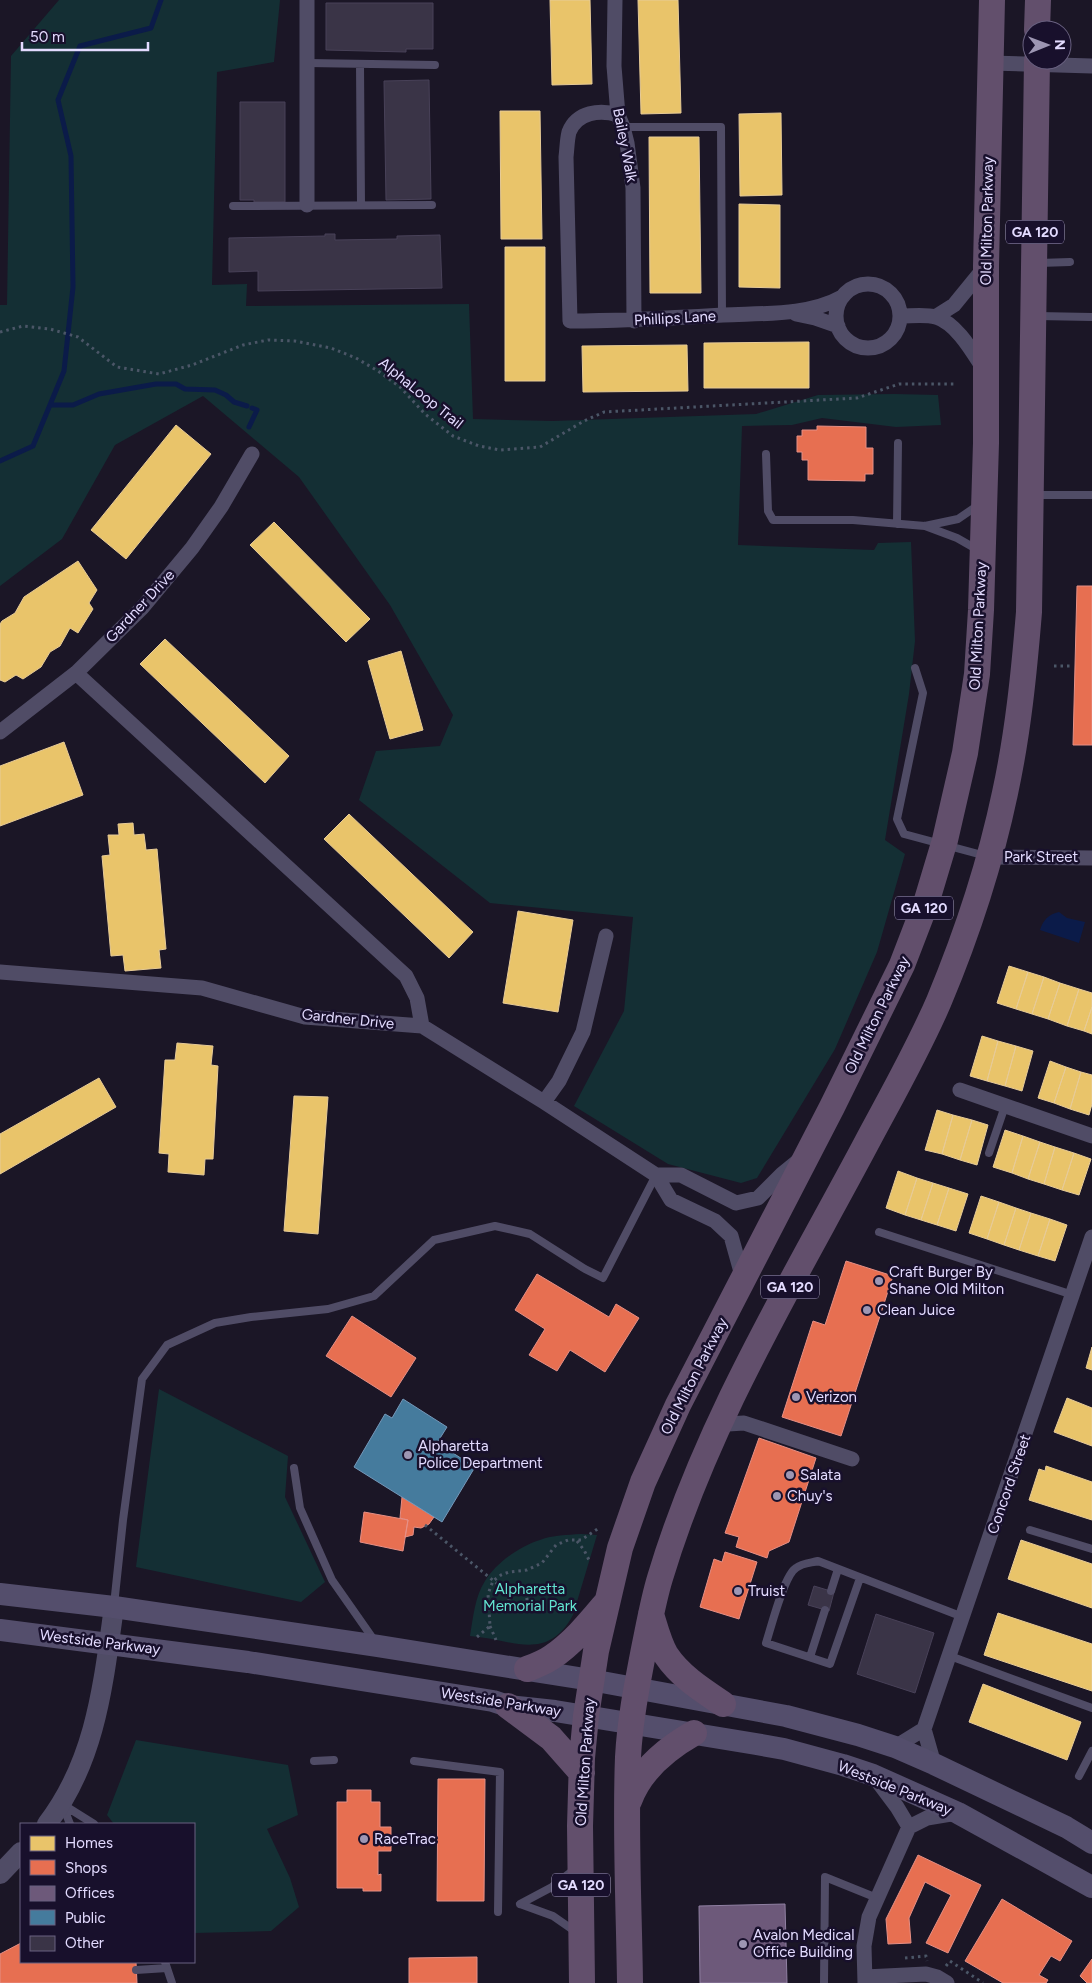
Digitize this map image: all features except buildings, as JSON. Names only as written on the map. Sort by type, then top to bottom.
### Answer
[{"type":"highway","name":"Old Milton Parkway","points":[[582,1983],[582,1773],[586,1716],[606,1602],[623,1540],[643,1482],[678,1405],[744,1279],[902,966],[927,900],[943,846],[964,753],[977,674],[982,553],[992,0]]},
{"type":"highway","points":[[1037,20],[1038,0]]},
{"type":"highway","name":"GA 120","points":[[630,1983],[628,1804],[631,1723],[636,1688],[661,1574],[683,1508],[716,1429],[886,1106],[937,1004],[968,929],[990,857],[1006,792],[1023,683],[1029,612],[1037,70]]},
{"type":"highway","points":[[527,1670],[559,1652],[588,1624],[606,1602]]},
{"type":"highway","points":[[651,1614],[666,1654],[676,1667],[698,1687],[723,1704]]},
{"type":"highway","points":[[508,1706],[540,1728],[556,1742],[582,1773]]},
{"type":"highway","points":[[628,1804],[636,1785],[652,1763],[672,1746],[694,1733]]},
{"type":"main road","points":[[0,1594],[114,1607],[378,1646],[591,1680],[723,1704],[818,1724],[895,1747],[1066,1827],[1092,1843]]},
{"type":"main road","name":"Westside Parkway","points":[[0,1630],[248,1662],[493,1701],[508,1706],[631,1723],[784,1749],[873,1775],[958,1813],[1092,1887]]},
{"type":"main road","points":[[1021,1847],[1063,1852],[1092,1870]]},
{"type":"street","points":[[307,0],[307,205]]},
{"type":"street","name":"Bailey Walk","points":[[615,0],[614,66],[620,121],[631,165],[633,188],[634,320]]},
{"type":"street","points":[[990,63],[1022,62]]},
{"type":"street","points":[[1072,65],[1092,66]]},
{"type":"street","name":"Phillips Lane","points":[[620,121],[607,111],[594,112],[582,118],[573,126],[567,141],[570,321],[634,320],[779,312],[815,307],[842,297]]},
{"type":"street","points":[[935,317],[954,305],[986,266]]},
{"type":"street","points":[[868,283],[888,290],[895,297],[899,306],[900,316],[899,326],[888,342],[869,348],[850,342],[843,335],[838,326],[837,311],[842,297],[849,290],[858,285],[868,283]]},
{"type":"street","name":"Phillips Lane","points":[[779,312],[812,317],[838,326]]},
{"type":"street","points":[[900,316],[935,317],[955,330],[972,350],[986,374]]},
{"type":"street","name":"Gardner Drive","points":[[0,732],[76,673],[142,608],[192,548],[221,507],[252,454]]},
{"type":"street","points":[[76,673],[406,976],[418,998],[422,1026]]},
{"type":"street","name":"Park Street","points":[[990,857],[1092,858]]},
{"type":"street","points":[[544,1102],[559,1081],[583,1032],[606,936]]},
{"type":"street","name":"Gardner Drive","points":[[0,972],[202,988],[304,1017],[422,1026],[656,1175],[671,1200],[715,1221],[731,1236],[744,1279]]},
{"type":"street","points":[[960,1090],[1092,1136]]},
{"type":"street","points":[[656,1175],[681,1175],[736,1203],[758,1198],[782,1174],[808,1153]]},
{"type":"street","name":"Concord Street","points":[[924,1730],[1092,1237]]},
{"type":"street","points":[[736,1391],[738,1406],[744,1423]]},
{"type":"street","points":[[716,1429],[728,1424],[744,1423],[852,1459]]},
{"type":"street","points":[[48,1823],[62,1804],[85,1756],[98,1713],[114,1607]]},
{"type":"street","points":[[895,1747],[924,1730],[934,1764]]},
{"type":"street","points":[[873,1775],[898,1807],[909,1827]]},
{"type":"street","points":[[947,1983],[937,1976],[926,1974],[865,1980],[866,1930],[868,1917],[909,1827],[927,1818],[958,1813]]},
{"type":"street","points":[[0,1874],[20,1853]]},
{"type":"lane","points":[[308,63],[435,65]]},
{"type":"lane","points":[[360,64],[361,205]]},
{"type":"lane","points":[[620,121],[721,126],[722,316]]},
{"type":"lane","points":[[233,206],[432,205]]},
{"type":"lane","points":[[1034,263],[1070,262]]},
{"type":"lane","points":[[1034,316],[1092,317]]},
{"type":"lane","points":[[897,524],[898,443]]},
{"type":"lane","points":[[766,454],[768,511],[773,520],[852,520],[925,526],[958,519],[983,502]]},
{"type":"lane","points":[[1032,495],[1092,495]]},
{"type":"lane","points":[[925,526],[957,538],[982,553]]},
{"type":"lane","points":[[915,668],[923,693],[897,819],[904,834],[926,839],[943,846],[990,857]]},
{"type":"lane","points":[[989,1153],[1006,1106]]},
{"type":"lane","points":[[114,1607],[123,1520],[142,1379],[167,1345],[215,1323],[251,1317],[328,1309],[374,1296],[434,1240],[495,1226],[530,1234],[585,1269],[603,1278],[656,1175]]},
{"type":"lane","points":[[879,1232],[1073,1295]]},
{"type":"lane","points":[[294,1468],[300,1508],[332,1580],[378,1646]]},
{"type":"lane","points":[[1030,1530],[1092,1549]]},
{"type":"lane","points":[[860,1578],[830,1664],[766,1643],[787,1579],[794,1568],[818,1561],[963,1617]]},
{"type":"lane","points":[[831,1591],[838,1569]]},
{"type":"lane","points":[[810,1657],[825,1610]]},
{"type":"lane","points":[[950,1656],[1092,1708]]},
{"type":"lane","points":[[1079,1776],[1092,1751]]},
{"type":"lane","points":[[314,1761],[334,1760]]},
{"type":"lane","points":[[414,1761],[500,1772],[498,1912]]},
{"type":"lane","points":[[62,1804],[70,1823]]},
{"type":"lane","points":[[62,1804],[92,1823]]},
{"type":"lane","points":[[581,1864],[552,1887],[520,1904],[553,1916],[582,1936]]},
{"type":"lane","points":[[824,1983],[825,1877],[877,1898]]},
{"type":"lane","points":[[136,1970],[166,1965],[172,1983]]},
{"type":"path","name":"AlphaLoop Trail","points":[[0,332],[23,326],[50,329],[78,337],[117,367],[159,374],[192,365],[243,345],[268,340],[295,341],[331,348],[356,358],[378,371],[400,387],[426,414],[453,436],[479,446],[500,450],[540,447],[584,420],[604,412],[857,398],[899,384],[957,384]]},
{"type":"path","points":[[1054,666],[1071,666]]},
{"type":"path","points":[[425,1526],[511,1595]]},
{"type":"path","points":[[496,1640],[490,1626],[488,1594],[493,1581],[509,1572],[527,1570],[542,1563],[556,1545],[592,1534],[598,1528]]},
{"type":"path","points":[[577,1540],[589,1560]]},
{"type":"path","points":[[516,1591],[522,1592],[528,1598],[526,1605],[519,1609],[514,1608],[509,1600],[511,1595],[516,1591]]},
{"type":"path","points":[[477,1636],[490,1626]]},
{"type":"path","points":[[903,1958],[926,1956],[930,1964]]},
{"type":"path","points":[[939,1965],[948,1966],[950,1961],[984,1983]]},
{"type":"green space","points":[[59,0],[280,0],[274,62],[217,72],[212,285],[247,284],[246,306],[469,304],[473,419],[553,421],[756,414],[818,395],[938,395],[941,425],[896,427],[822,418],[792,425],[742,426],[738,545],[874,550],[878,543],[911,542],[915,641],[909,694],[885,840],[905,854],[877,952],[835,1049],[757,1178],[741,1183],[668,1164],[574,1106],[624,1011],[633,917],[490,903],[359,800],[376,751],[440,746],[453,715],[390,605],[299,477],[203,396],[115,445],[62,539],[0,586],[0,305],[7,305],[11,56]]},
{"type":"green space","points":[[159,1389],[288,1456],[285,1497],[325,1582],[301,1602],[136,1567]]},
{"type":"green space","name":"Alpharetta Memorial Park","points":[[597,1535],[573,1615],[563,1630],[552,1639],[540,1644],[528,1645],[470,1636],[479,1593],[495,1568],[509,1556],[532,1543],[555,1536]]},
{"type":"green space","points":[[136,1740],[288,1765],[298,1815],[267,1829],[290,1878],[299,1907],[271,1931],[195,1933],[195,1823],[113,1823],[107,1815]]},
{"type":"water","points":[[1059,912],[1067,918],[1085,922],[1079,943],[1040,930],[1047,918]]},
{"type":"waterway","points":[[0,461],[33,446],[64,371],[73,287],[71,156],[58,100],[80,46],[151,28],[161,0]]},
{"type":"waterway","points":[[50,405],[73,405],[99,394],[156,384],[176,384],[185,389],[215,390],[226,395],[234,402],[247,406]]},
{"type":"waterway","points":[[249,427],[257,410],[252,408]]},
{"type":"place","name":"Craft Burger By Shane Old Milton","points":[[879,1281]]},
{"type":"place","name":"Clean Juice","points":[[867,1310]]},
{"type":"place","name":"Verizon","points":[[796,1397]]},
{"type":"place","name":"Alpharetta Police Department","points":[[408,1455]]},
{"type":"place","name":"Salata","points":[[790,1475]]},
{"type":"place","name":"Chuy's","points":[[777,1496]]},
{"type":"place","name":"Truist","points":[[738,1591]]},
{"type":"place","name":"RaceTrac","points":[[364,1839]]},
{"type":"place","name":"Avalon Medical Office Building","points":[[743,1944]]}]
